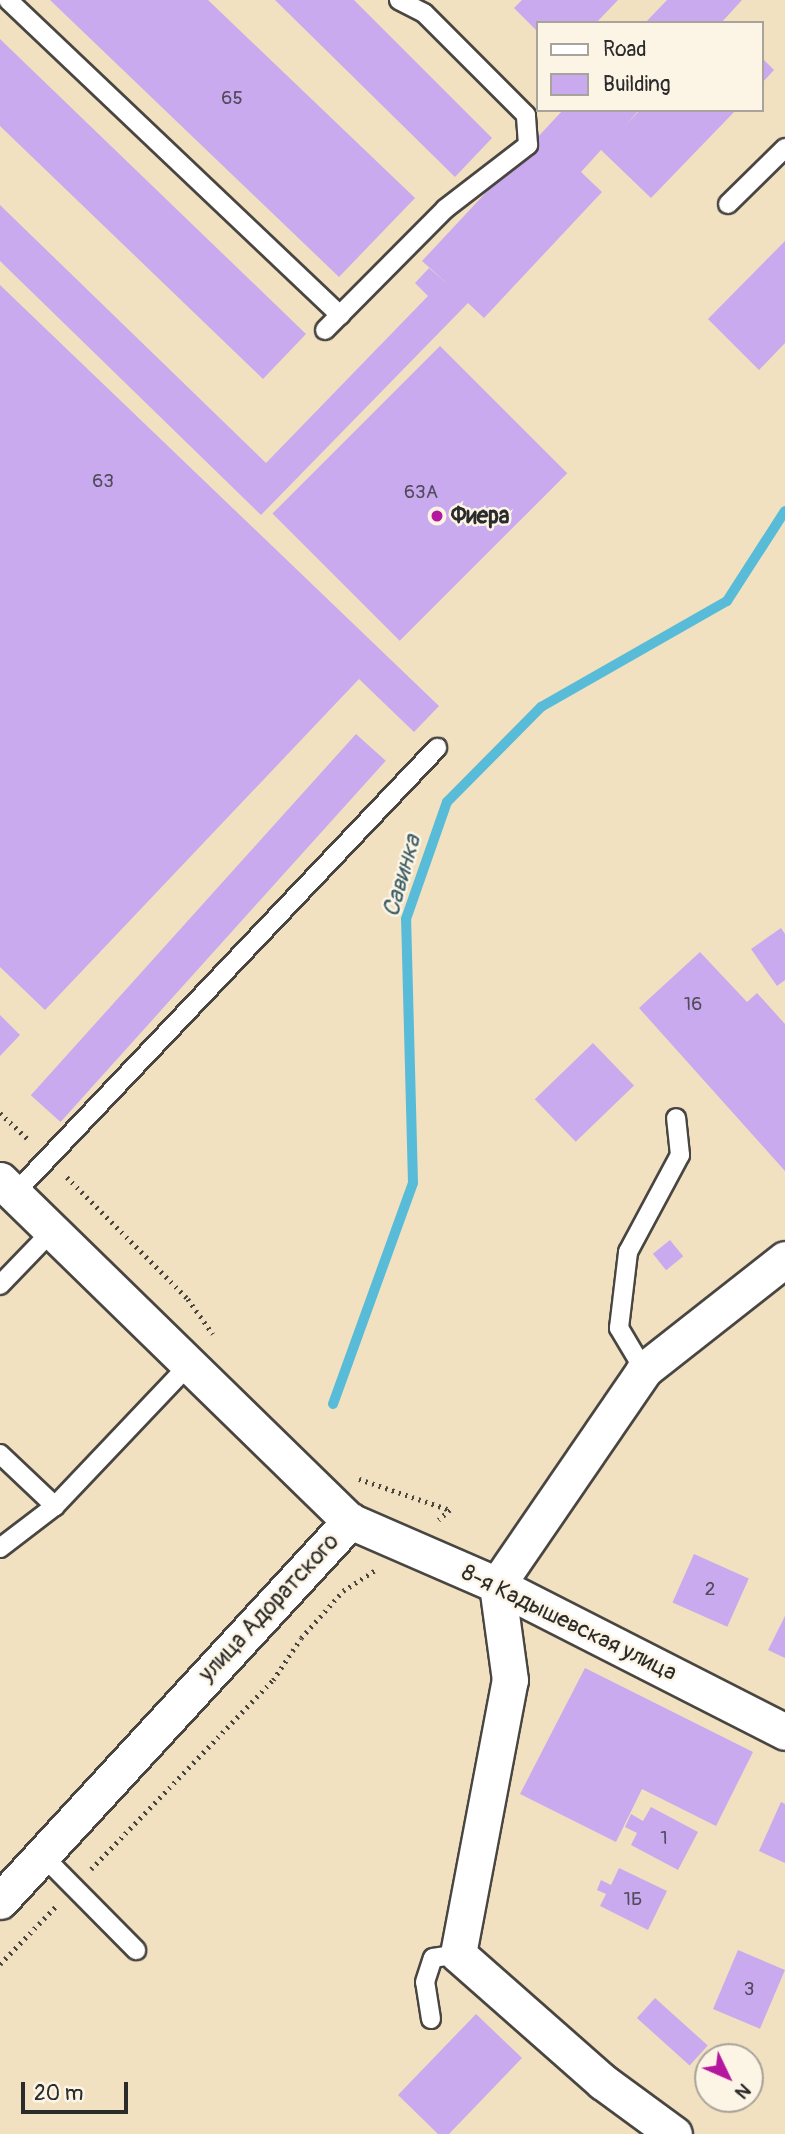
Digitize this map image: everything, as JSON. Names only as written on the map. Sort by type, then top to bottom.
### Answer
[{"type":"street","name":"улица Адоратского","points":[[0,1900],[350,1521],[7,1187]]},
{"type":"street","points":[[674,2134],[603,2082],[458,1954],[510,1680],[497,1585],[643,1370],[785,1259]]},
{"type":"street","name":"8-я Кадышевская улица","points":[[350,1521],[497,1585],[785,1732]]},
{"type":"lane","points":[[8,0],[340,315]]},
{"type":"lane","points":[[325,330],[445,209],[528,145],[526,115],[424,13],[399,0]]},
{"type":"lane","points":[[728,204],[785,148]]},
{"type":"lane","points":[[7,1187],[48,1157],[437,748]]},
{"type":"lane","points":[[643,1370],[620,1328],[628,1252],[680,1155],[676,1118]]},
{"type":"lane","points":[[0,1285],[52,1231]]},
{"type":"lane","points":[[0,1548],[55,1506],[189,1364]]},
{"type":"lane","points":[[0,1454],[55,1506]]},
{"type":"lane","points":[[42,1855],[136,1950]]},
{"type":"lane","points":[[431,2019],[425,1982],[433,1958],[458,1954]]},
{"type":"path","points":[[0,1114],[48,1157],[188,1300],[219,1343]]},
{"type":"path","points":[[0,1964],[273,1679],[301,1638],[343,1591],[410,1547],[450,1510],[350,1474]]},
{"type":"building","points":[[50,0],[208,0],[415,198],[339,277]]},
{"type":"building","points":[[275,0],[354,0],[492,138],[455,177]]},
{"type":"building","points":[[522,0],[618,0],[598,21],[536,21],[536,30],[514,8]]},
{"type":"building","points":[[667,0],[742,0],[723,21],[647,21]]},
{"type":"building","points":[[0,39],[306,334],[263,379],[0,126]]},
{"type":"building","points":[[764,60],[774,70],[764,81]]},
{"type":"building","points":[[561,112],[637,112],[625,126],[638,112],[734,112],[651,198],[601,150],[581,172],[602,192],[484,318],[468,303],[261,515],[0,261],[0,205],[266,463],[428,296],[415,283],[429,268],[449,285],[422,261]]},
{"type":"building","points":[[785,241],[785,343],[759,370],[708,319]]},
{"type":"building","points":[[0,285],[439,706],[414,732],[359,679],[45,1010],[0,967]]},
{"type":"building","points":[[440,346],[567,473],[400,641],[272,514]]},
{"type":"building","points":[[356,734],[386,761],[61,1122],[31,1095]]},
{"type":"building","points":[[781,928],[785,934],[785,980],[777,986],[751,949]]},
{"type":"building","points":[[700,952],[747,1002],[757,993],[785,1024],[785,1171],[639,1008]]},
{"type":"building","points":[[0,1015],[20,1035],[0,1056]]},
{"type":"building","points":[[593,1043],[634,1085],[576,1142],[535,1099]]},
{"type":"building","points":[[670,1240],[683,1256],[666,1270],[653,1254]]},
{"type":"building","points":[[694,1554],[749,1578],[727,1627],[672,1602]]},
{"type":"building","points":[[785,1616],[785,1658],[768,1650]]},
{"type":"building","points":[[585,1668],[753,1752],[716,1826],[642,1789],[616,1842],[520,1794]]},
{"type":"building","points":[[781,1802],[785,1804],[785,1863],[759,1851]]},
{"type":"building","points":[[651,1807],[698,1832],[678,1870],[631,1845],[637,1833],[625,1827],[631,1814],[643,1821]]},
{"type":"building","points":[[619,1868],[667,1891],[648,1930],[600,1906],[606,1894],[597,1890],[601,1880],[611,1885]]},
{"type":"building","points":[[738,1950],[785,1970],[760,2029],[713,2009]]},
{"type":"building","points":[[655,1998],[705,2043],[694,2043],[694,2061],[690,2066],[637,2018]]},
{"type":"building","points":[[476,2014],[522,2058],[449,2134],[438,2134],[398,2095]]},
{"type":"waterway","name":"Савинка","points":[[333,1404],[413,1183],[406,919],[447,802],[541,707],[727,601],[785,511]]},
{"type":"place","name":"Фиера","points":[[437,516]]}]
